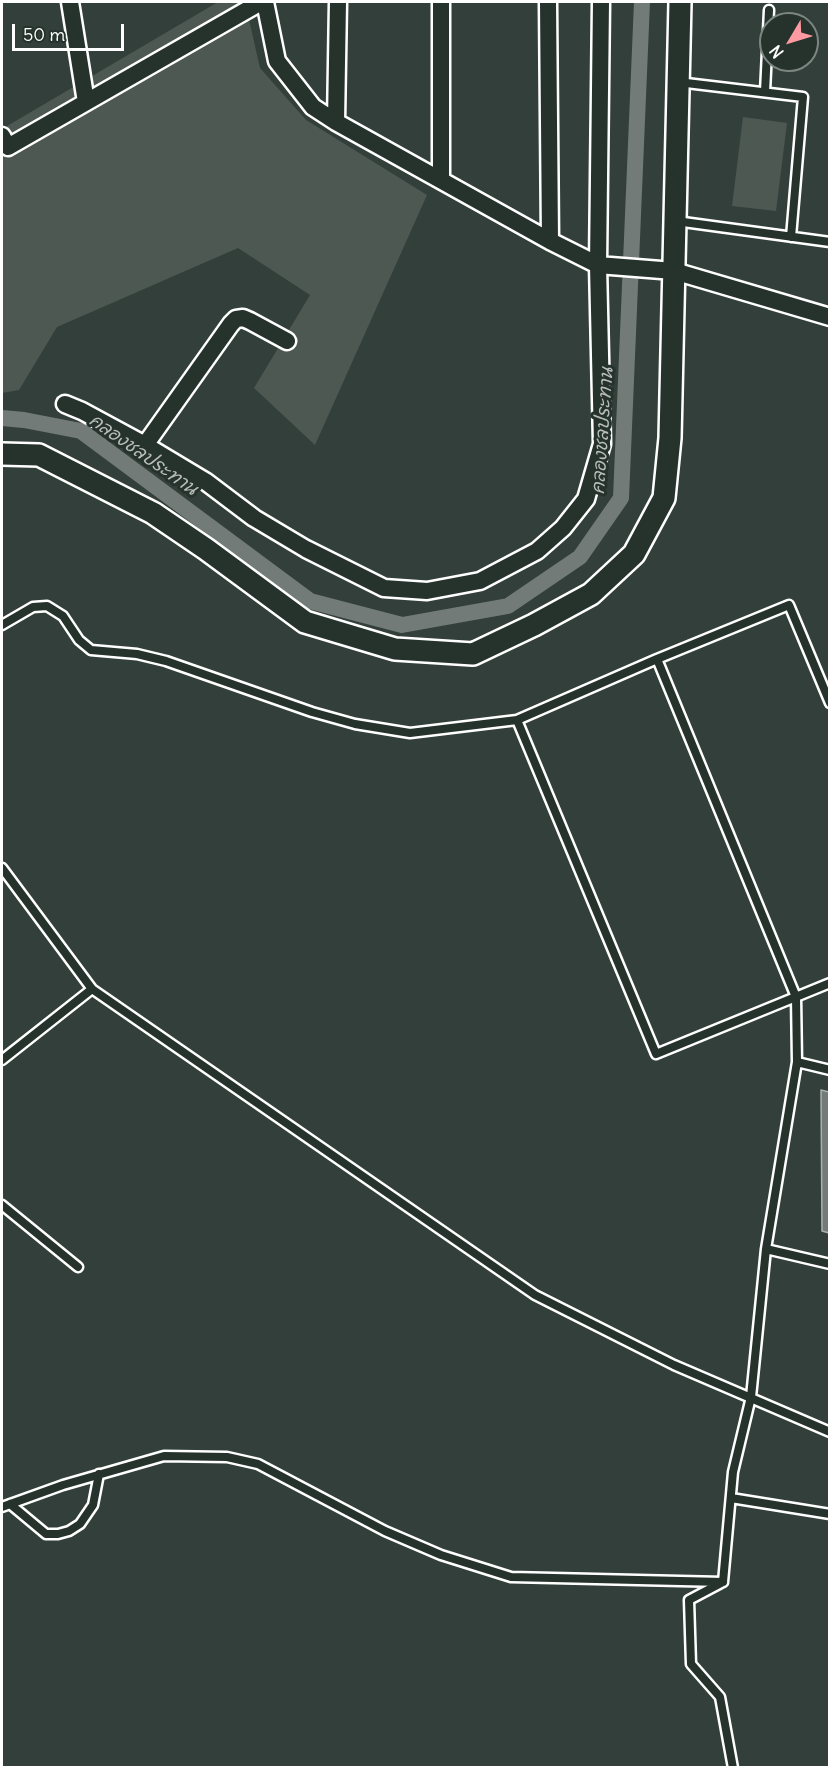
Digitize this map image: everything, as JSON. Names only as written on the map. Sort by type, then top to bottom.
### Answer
[{"type":"street","points":[[70,2],[86,102]]},
{"type":"street","points":[[2,136],[8,147],[263,2],[277,61],[313,107],[550,241],[598,265],[674,271],[830,317]]},
{"type":"street","points":[[336,122],[338,2]]},
{"type":"street","points":[[441,2],[441,180]]},
{"type":"street","points":[[549,2],[550,241]]},
{"type":"street","points":[[65,404],[145,445],[205,481],[262,523],[342,568],[384,588],[427,591],[480,581],[537,551],[563,528],[585,499],[602,444],[598,265],[601,2]]},
{"type":"street","points":[[2,454],[39,455],[153,513],[305,622],[395,649],[473,654],[591,594],[634,554],[664,498],[670,438],[680,2]]},
{"type":"street","points":[[145,445],[236,319],[243,318],[250,321],[287,341]]},
{"type":"lane","points":[[765,92],[769,10]]},
{"type":"lane","points":[[678,82],[803,97],[791,237]]},
{"type":"lane","points":[[676,221],[830,242]]},
{"type":"lane","points":[[2,625],[33,607],[47,606],[63,616],[79,640],[91,650],[137,654],[166,661],[312,712],[356,724],[410,733],[517,720],[789,605],[830,703]]},
{"type":"lane","points":[[657,659],[796,997],[797,1062],[766,1249],[751,1397],[733,1472],[723,1582]]},
{"type":"lane","points":[[517,720],[656,1054],[830,983]]},
{"type":"lane","points":[[2,868],[92,989],[535,1295],[674,1365],[830,1432]]},
{"type":"lane","points":[[2,1060],[92,989]]},
{"type":"lane","points":[[797,1062],[830,1070]]},
{"type":"lane","points":[[2,1205],[78,1267]]},
{"type":"lane","points":[[766,1249],[830,1264]]},
{"type":"lane","points":[[6,1505],[99,1474],[164,1456],[227,1457],[258,1464],[386,1531],[441,1555],[511,1576],[723,1582]]},
{"type":"lane","points":[[6,1505],[46,1534],[69,1531],[80,1524],[93,1505],[99,1474]]},
{"type":"lane","points":[[731,1498],[830,1514]]},
{"type":"lane","points":[[723,1582],[689,1600],[691,1664],[720,1697],[733,1767]]},
{"type":"shaded area","points":[[218,2],[245,2],[260,68],[306,120],[427,195],[315,445],[254,388],[310,295],[238,248],[57,327],[19,390],[2,393],[2,129]]},
{"type":"shaded area","points":[[743,117],[787,123],[776,211],[732,206]]},
{"type":"shaded area","points":[[821,1090],[829,1092],[829,1233],[822,1231]]},
{"type":"waterway","name":"คลองชลประทาน","points":[[2,418],[81,431],[310,601],[402,625],[508,606],[580,557],[621,498],[642,2]]}]
